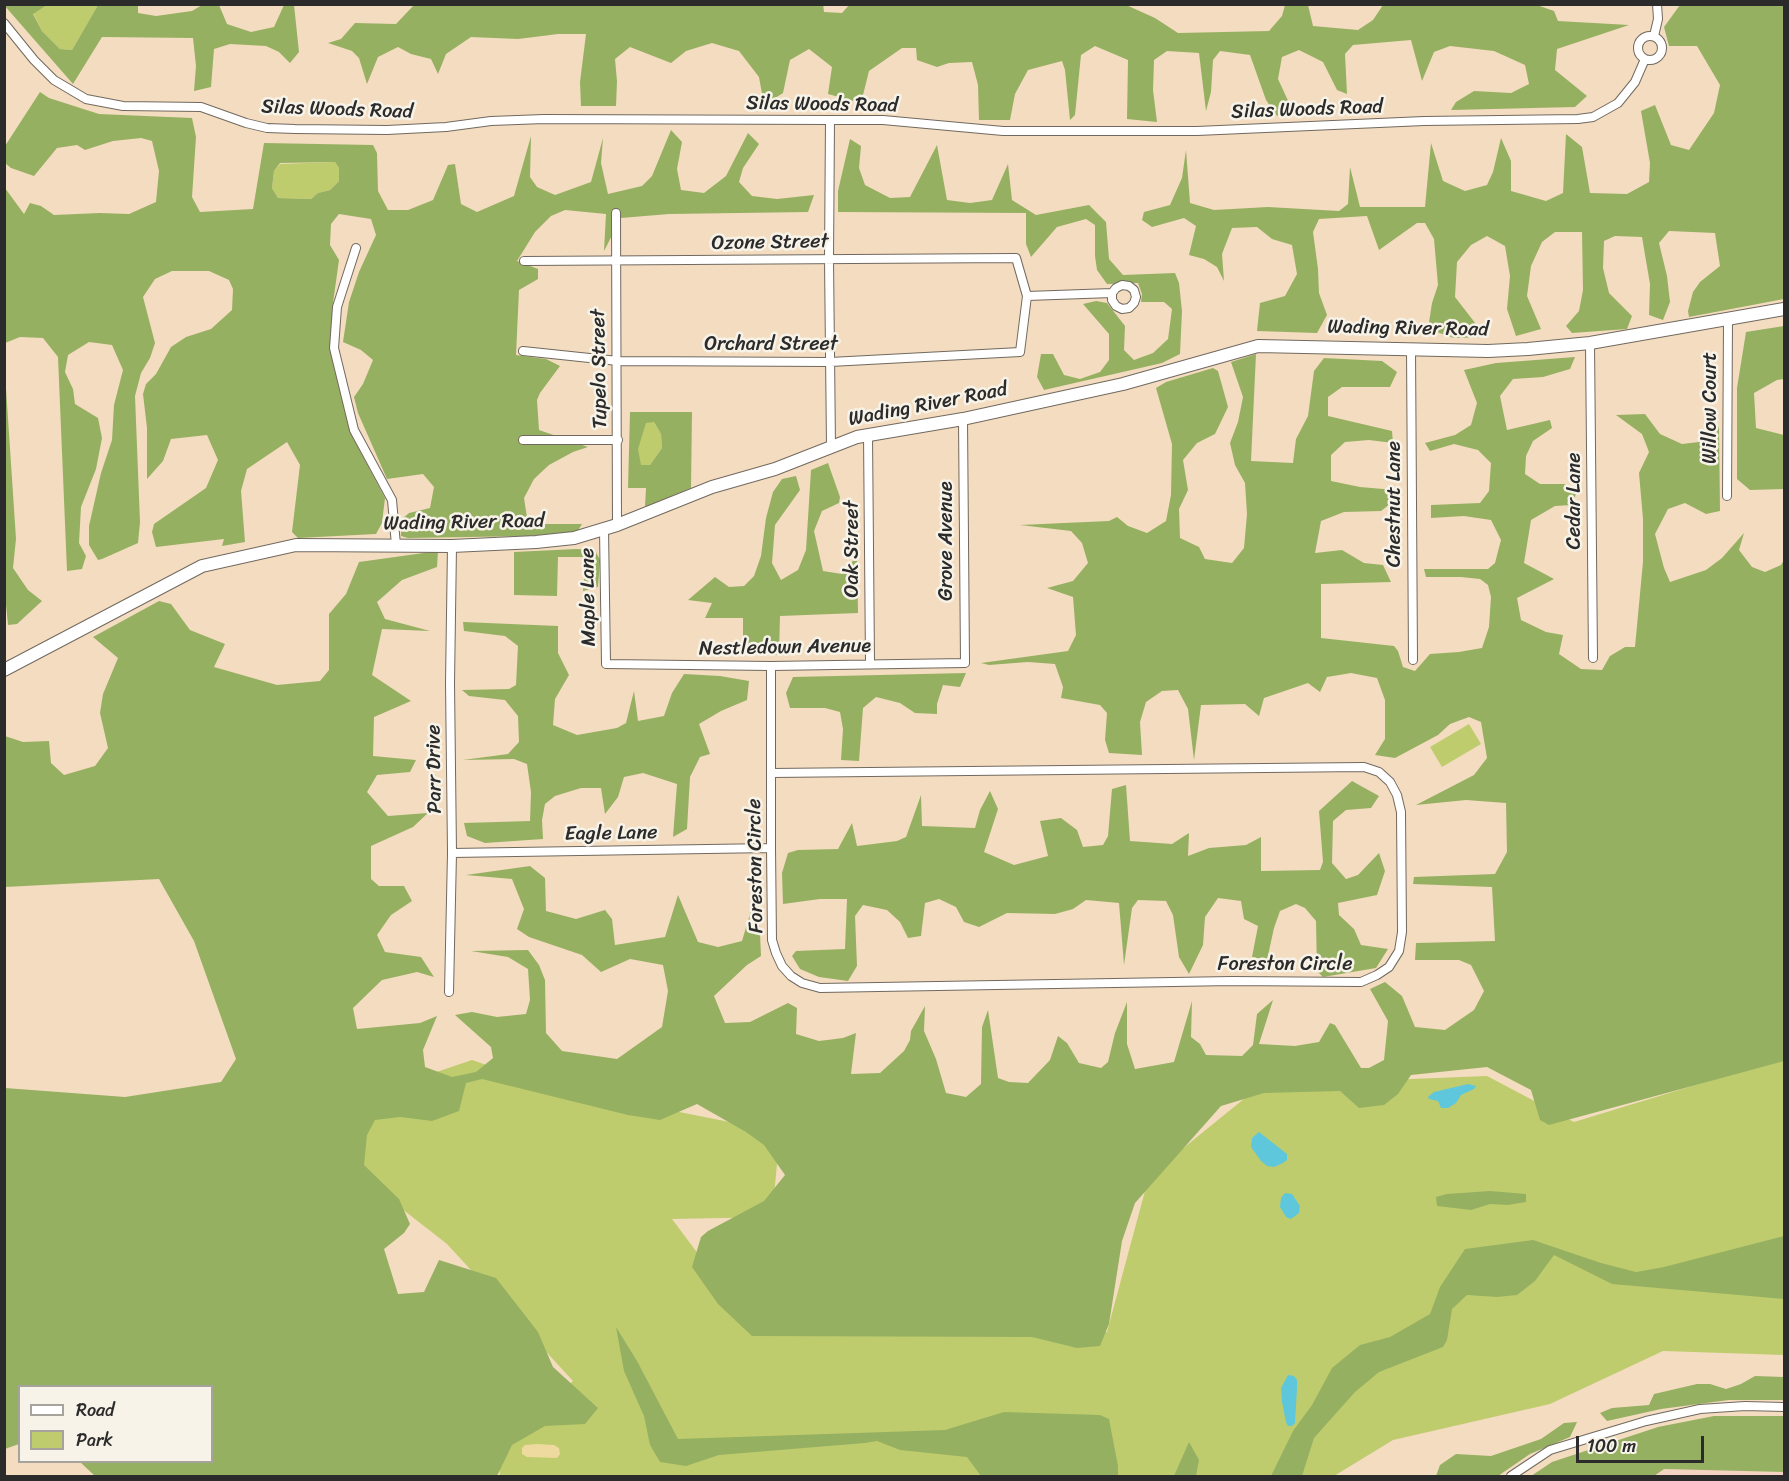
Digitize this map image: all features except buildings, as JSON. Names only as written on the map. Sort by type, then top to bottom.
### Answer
[{"type":"main road","name":"Wading River Road","points":[[4,670],[202,566],[296,545],[452,546],[574,538],[617,525],[712,487],[775,469],[868,434],[963,419],[1123,384],[1258,346],[1488,351],[1590,343],[1785,309]]},
{"type":"street","name":"Silas Woods Road","points":[[1654,36],[1658,19],[1657,4]]},
{"type":"street","name":"Silas Woods Road","points":[[4,23],[34,60],[54,80],[86,99],[123,106],[201,107],[267,128],[387,130],[528,120],[883,120],[979,130],[1078,132],[1197,131],[1424,121],[1578,119],[1593,117],[1618,103],[1635,82],[1646,59]]},
{"type":"street","name":"Silas Woods Road","points":[[1645,36],[1654,36],[1662,43],[1662,51],[1654,60],[1646,59],[1638,50],[1639,42],[1645,36]]},
{"type":"street","points":[[830,120],[831,447]]},
{"type":"street","name":"Tupelo Street","points":[[616,213],[617,525]]},
{"type":"street","points":[[356,248],[338,307],[334,348],[354,430],[392,500],[396,545]]},
{"type":"street","name":"Ozone Street","points":[[524,261],[1016,258],[1027,296]]},
{"type":"street","points":[[1027,296],[1112,293]]},
{"type":"street","name":"Orchard Street","points":[[523,351],[618,361],[830,362],[1020,352],[1027,296]]},
{"type":"street","name":"Willow Court","points":[[1727,496],[1728,320]]},
{"type":"street","name":"Cedar Lane","points":[[1590,343],[1593,658]]},
{"type":"street","name":"Chestnut Lane","points":[[1411,348],[1413,660]]},
{"type":"street","name":"Grove Avenue","points":[[963,419],[965,663]]},
{"type":"street","name":"Oak Street","points":[[868,434],[870,663]]},
{"type":"street","points":[[523,440],[618,440]]},
{"type":"street","name":"Maple Lane","points":[[604,529],[606,664]]},
{"type":"street","name":"Parr Drive","points":[[449,992],[452,853],[450,683],[452,546]]},
{"type":"street","name":"Nestledown Avenue","points":[[606,664],[771,666],[965,663]]},
{"type":"street","name":"Foreston Circle","points":[[771,666],[771,773],[771,848],[772,940],[782,966],[802,983],[820,988],[1232,981],[1361,982],[1389,967],[1400,951],[1401,812],[1397,795],[1390,782],[1378,772],[1364,767],[771,773]]},
{"type":"street","name":"Eagle Lane","points":[[452,853],[771,848]]},
{"type":"street","points":[[1511,1476],[1550,1450],[1646,1420],[1700,1409],[1745,1406],[1785,1407]]},
{"type":"shaded area","points":[[1784,1455],[1784,1476],[1651,1476],[1655,1456]]},
{"type":"green space","points":[[823,4],[824,12],[842,13],[850,4],[1124,4],[1155,18],[1178,33],[1269,31],[1282,16],[1285,5],[1308,5],[1313,26],[1358,30],[1373,20],[1383,5],[1534,4],[1554,11],[1558,21],[1629,25],[1557,49],[1555,70],[1587,96],[1575,107],[1451,110],[1456,102],[1474,91],[1511,93],[1529,84],[1525,65],[1494,51],[1450,46],[1434,52],[1422,81],[1411,40],[1353,45],[1345,54],[1347,94],[1337,90],[1323,62],[1299,50],[1282,57],[1278,79],[1291,107],[1277,116],[1266,100],[1250,55],[1220,51],[1213,60],[1211,92],[1206,111],[1199,53],[1167,51],[1154,60],[1153,90],[1157,122],[1127,119],[1128,60],[1095,46],[1081,55],[1075,115],[1070,120],[1062,61],[1028,70],[1015,94],[1010,120],[979,120],[978,85],[972,62],[949,63],[937,67],[917,60],[916,48],[902,48],[869,71],[861,103],[828,94],[832,67],[809,49],[790,60],[783,93],[764,105],[759,77],[739,51],[712,43],[686,51],[671,63],[630,47],[615,59],[616,106],[581,106],[580,82],[586,34],[558,34],[518,39],[471,37],[446,54],[438,74],[431,59],[411,54],[398,47],[378,57],[367,84],[359,58],[352,51],[328,43],[341,39],[355,23],[396,24],[414,5]]},
{"type":"green space","points":[[4,5],[47,5],[33,14],[42,31],[60,49],[72,50],[98,5],[138,5],[138,13],[156,16],[192,11],[202,5],[219,5],[227,24],[251,32],[274,27],[284,5],[294,5],[299,52],[290,63],[279,52],[266,46],[230,44],[214,49],[211,87],[194,91],[196,66],[193,38],[102,37],[73,84]]},
{"type":"green space","points":[[47,5],[98,5],[72,50],[60,49],[42,31],[33,13]]},
{"type":"green space","points":[[1680,5],[1784,5],[1784,299],[1689,317],[1688,311],[1693,292],[1700,282],[1720,266],[1715,233],[1669,231],[1659,243],[1667,276],[1670,302],[1663,320],[1649,315],[1650,284],[1642,237],[1615,236],[1604,241],[1603,268],[1609,293],[1632,316],[1627,329],[1572,333],[1566,326],[1579,311],[1583,290],[1582,232],[1555,232],[1542,242],[1531,266],[1527,296],[1541,329],[1516,336],[1507,309],[1510,276],[1505,246],[1487,236],[1471,245],[1457,262],[1455,297],[1486,337],[1454,338],[1428,329],[1432,303],[1438,285],[1434,239],[1425,223],[1417,223],[1379,250],[1367,216],[1319,219],[1313,232],[1319,293],[1327,315],[1317,333],[1257,331],[1260,303],[1285,296],[1297,274],[1292,245],[1272,239],[1257,227],[1232,228],[1222,254],[1224,281],[1217,267],[1204,259],[1189,255],[1196,226],[1184,218],[1152,227],[1142,220],[1144,212],[1170,205],[1182,178],[1186,150],[1190,203],[1214,210],[1268,207],[1339,211],[1348,204],[1350,167],[1360,207],[1425,207],[1431,143],[1443,181],[1465,191],[1487,185],[1493,172],[1501,138],[1511,161],[1511,191],[1546,201],[1563,193],[1566,134],[1582,147],[1590,193],[1627,194],[1649,182],[1650,163],[1641,111],[1655,105],[1671,145],[1689,150],[1714,113],[1720,85],[1697,46],[1669,46],[1664,27]]},
{"type":"green space","points":[[40,92],[49,98],[99,114],[192,118],[196,137],[192,197],[200,212],[253,209],[264,143],[373,145],[377,153],[378,191],[388,210],[408,210],[433,200],[448,165],[455,164],[461,204],[477,212],[514,196],[531,136],[530,177],[537,187],[555,195],[591,182],[603,138],[601,163],[608,194],[642,186],[652,176],[671,130],[682,142],[677,169],[681,190],[704,193],[726,176],[748,133],[759,144],[743,168],[739,182],[752,196],[777,199],[814,195],[808,212],[669,214],[621,218],[604,251],[606,214],[565,210],[551,216],[535,232],[517,261],[538,269],[538,279],[519,290],[516,355],[546,359],[560,366],[537,400],[539,430],[588,447],[549,465],[534,479],[524,498],[528,524],[582,524],[577,532],[528,536],[408,538],[401,536],[401,520],[409,513],[430,508],[434,487],[423,474],[387,479],[358,413],[354,397],[363,384],[373,360],[361,350],[343,342],[349,302],[359,272],[376,235],[371,219],[339,214],[331,224],[330,245],[339,260],[333,303],[331,348],[351,434],[385,498],[382,523],[376,534],[298,538],[292,532],[300,465],[287,442],[247,469],[241,491],[245,542],[222,546],[224,539],[156,547],[152,532],[154,524],[206,488],[218,460],[207,435],[171,439],[163,461],[147,479],[147,428],[143,394],[146,384],[156,374],[171,347],[186,337],[211,329],[232,310],[233,289],[229,280],[209,271],[172,271],[155,279],[143,297],[155,343],[150,358],[141,373],[135,396],[140,522],[138,543],[98,560],[89,545],[89,526],[101,473],[112,440],[114,405],[123,370],[112,345],[89,342],[68,355],[65,372],[73,389],[75,404],[98,418],[102,438],[96,469],[81,507],[79,543],[86,556],[82,569],[67,571],[58,357],[43,338],[20,337],[5,343],[5,188],[24,214],[30,203],[41,206],[54,215],[129,214],[156,202],[159,171],[152,141],[141,138],[113,141],[85,150],[77,145],[57,148],[34,176],[11,168],[5,163],[5,146]],"holes":[[[335,162],[339,168],[339,181],[330,190],[318,193],[311,199],[278,198],[272,188],[274,171],[280,163]]]},
{"type":"green space","points":[[850,139],[861,146],[859,168],[865,185],[890,198],[910,197],[937,145],[947,200],[970,203],[992,200],[1008,164],[1012,200],[1036,215],[1089,205],[1106,222],[1109,259],[1123,275],[1175,273],[1179,283],[1182,311],[1180,354],[1162,363],[1044,390],[1037,377],[1041,354],[1053,354],[1064,375],[1080,379],[1100,372],[1109,360],[1109,334],[1083,304],[1096,301],[1107,303],[1125,326],[1124,350],[1134,360],[1153,353],[1168,339],[1172,309],[1164,302],[1141,302],[1142,294],[1138,283],[1107,284],[1097,270],[1095,225],[1086,219],[1057,227],[1031,257],[1026,244],[1026,213],[838,212],[838,191]]},
{"type":"green space","points":[[335,162],[339,168],[339,181],[330,190],[318,193],[311,199],[278,198],[272,188],[274,171],[280,164]]},
{"type":"green space","points":[[1784,326],[1784,379],[1777,380],[1754,393],[1756,428],[1784,435],[1784,489],[1750,490],[1737,479],[1737,388],[1746,332]]},
{"type":"green space","points":[[1256,354],[1251,461],[1293,463],[1296,439],[1308,416],[1314,371],[1324,358],[1382,361],[1397,372],[1390,387],[1342,387],[1328,397],[1328,416],[1392,431],[1393,443],[1369,440],[1345,442],[1331,455],[1331,481],[1360,487],[1395,490],[1395,500],[1381,511],[1344,512],[1321,521],[1315,553],[1342,550],[1364,563],[1383,565],[1391,582],[1321,584],[1321,638],[1394,646],[1403,667],[1415,671],[1430,654],[1482,648],[1489,627],[1491,597],[1488,585],[1480,579],[1426,577],[1424,569],[1488,569],[1495,563],[1501,540],[1491,520],[1464,516],[1431,518],[1431,505],[1480,503],[1489,491],[1491,463],[1478,450],[1454,444],[1430,451],[1425,443],[1455,435],[1471,425],[1477,403],[1464,370],[1496,363],[1575,357],[1570,369],[1543,377],[1513,379],[1500,396],[1507,430],[1550,420],[1552,428],[1533,441],[1526,456],[1525,474],[1540,484],[1564,484],[1578,490],[1571,505],[1555,506],[1531,520],[1524,563],[1554,579],[1517,598],[1521,620],[1546,632],[1563,635],[1559,654],[1581,669],[1602,670],[1610,656],[1625,647],[1635,647],[1643,562],[1643,519],[1639,473],[1649,452],[1642,434],[1616,415],[1645,414],[1660,434],[1682,444],[1699,442],[1719,426],[1720,511],[1706,514],[1685,503],[1668,509],[1655,534],[1670,582],[1706,570],[1722,558],[1744,533],[1739,550],[1752,567],[1765,572],[1781,565],[1784,560],[1784,1061],[1549,1125],[1540,1120],[1531,1090],[1487,1067],[1411,1075],[1398,1094],[1384,1105],[1359,1108],[1340,1091],[1264,1093],[1221,1106],[1135,1203],[1122,1241],[1109,1324],[1100,1346],[1077,1348],[1032,1337],[752,1336],[718,1304],[692,1267],[701,1237],[764,1201],[785,1175],[764,1145],[697,1104],[660,1120],[628,1115],[482,1079],[466,1083],[459,1111],[432,1121],[400,1117],[375,1120],[367,1135],[364,1165],[399,1199],[410,1224],[404,1233],[384,1249],[398,1294],[424,1292],[439,1260],[496,1278],[538,1332],[553,1367],[598,1408],[585,1424],[545,1426],[512,1445],[497,1476],[95,1476],[81,1463],[213,1463],[213,1385],[18,1385],[18,1444],[5,1449],[5,1088],[125,1097],[221,1082],[236,1059],[194,941],[159,879],[5,887],[5,736],[23,742],[49,741],[51,763],[64,775],[95,766],[108,748],[100,713],[103,694],[118,658],[93,637],[159,601],[171,604],[190,630],[225,644],[214,667],[277,685],[320,681],[329,670],[329,614],[346,594],[359,562],[438,551],[437,567],[402,580],[377,602],[385,619],[430,631],[382,629],[372,675],[411,701],[374,717],[373,756],[416,760],[410,772],[377,775],[367,792],[388,816],[428,813],[413,827],[371,846],[371,879],[379,886],[404,886],[412,901],[391,915],[377,935],[385,952],[421,957],[434,977],[417,972],[382,980],[353,1008],[357,1029],[420,1023],[437,1016],[423,1050],[425,1067],[452,1077],[476,1072],[493,1058],[491,1047],[455,1015],[472,1012],[497,1017],[526,1014],[530,1000],[528,969],[508,957],[471,951],[528,950],[539,965],[545,980],[546,1033],[562,1051],[617,1059],[662,1027],[668,991],[663,965],[630,959],[601,972],[582,955],[529,937],[517,929],[524,909],[512,879],[466,875],[530,866],[545,878],[546,911],[576,919],[605,910],[612,919],[615,945],[665,937],[678,895],[698,942],[718,947],[742,941],[758,887],[761,956],[747,965],[714,996],[725,1023],[750,1022],[788,1003],[797,1008],[796,1034],[819,1041],[843,1038],[856,1033],[851,1074],[880,1073],[904,1051],[910,1040],[911,1031],[925,1006],[924,1031],[936,1059],[946,1093],[966,1097],[981,1084],[982,1027],[988,1010],[998,1078],[1009,1082],[1028,1083],[1050,1060],[1058,1036],[1067,1043],[1079,1063],[1101,1068],[1108,1062],[1115,1033],[1127,1002],[1127,1044],[1135,1069],[1174,1062],[1192,1001],[1191,1037],[1200,1044],[1206,1055],[1242,1056],[1253,1045],[1257,1014],[1273,1000],[1259,1044],[1295,1046],[1319,1042],[1330,1023],[1335,1025],[1361,1068],[1369,1068],[1384,1060],[1388,1021],[1370,989],[1385,982],[1402,996],[1415,1027],[1445,1030],[1474,1010],[1484,991],[1471,965],[1459,960],[1415,960],[1416,943],[1495,941],[1492,887],[1413,884],[1414,877],[1495,874],[1507,852],[1506,803],[1466,800],[1416,805],[1474,775],[1487,758],[1481,722],[1469,717],[1450,724],[1438,735],[1395,758],[1375,755],[1385,739],[1385,700],[1377,678],[1351,673],[1327,677],[1320,692],[1308,683],[1264,698],[1259,716],[1245,704],[1201,705],[1194,760],[1188,709],[1178,690],[1162,691],[1146,702],[1140,722],[1142,755],[1109,753],[1105,740],[1107,713],[1100,705],[1061,698],[1063,687],[1055,664],[1028,662],[989,665],[981,663],[1068,651],[1076,635],[1073,597],[1047,588],[1073,581],[1088,563],[1082,543],[1071,531],[1020,525],[1109,521],[1117,517],[1128,526],[1147,533],[1166,521],[1171,495],[1172,444],[1156,388],[1166,382],[1213,368],[1218,371],[1228,407],[1215,434],[1197,443],[1183,460],[1188,490],[1179,509],[1180,538],[1199,547],[1205,559],[1232,563],[1244,548],[1247,514],[1245,483],[1235,465],[1230,443],[1238,422],[1243,397],[1231,362]]},
{"type":"green space","points":[[5,373],[16,539],[13,568],[28,590],[42,601],[17,624],[8,625],[4,584]]},
{"type":"green space","points":[[630,412],[692,412],[691,488],[645,507],[646,488],[628,488]],"holes":[[[654,422],[661,434],[662,448],[650,465],[641,465],[638,449],[646,423]]]},
{"type":"green space","points":[[646,422],[654,422],[661,434],[662,448],[650,465],[640,465],[637,449]]},
{"type":"green space","points":[[828,463],[840,497],[839,503],[822,511],[814,531],[823,571],[842,574],[857,556],[858,613],[780,616],[779,655],[743,651],[743,618],[705,618],[712,603],[688,600],[715,577],[729,587],[744,586],[754,576],[761,556],[766,518],[773,492],[782,479],[796,476],[800,490],[775,525],[772,563],[781,580],[798,570],[806,550],[811,470]]},
{"type":"green space","points":[[595,550],[600,560],[598,587],[583,591],[586,557],[558,557],[557,596],[514,595],[514,552]]},
{"type":"green space","points":[[463,622],[558,626],[558,653],[569,675],[555,699],[553,725],[577,735],[617,728],[626,723],[634,691],[638,721],[664,716],[672,693],[684,674],[720,676],[749,681],[747,700],[699,724],[710,754],[700,757],[690,777],[687,829],[673,837],[677,784],[643,773],[624,777],[618,797],[605,814],[601,788],[581,788],[555,796],[545,804],[542,820],[543,839],[485,843],[467,836],[464,823],[530,821],[531,792],[527,764],[514,759],[463,760],[508,754],[519,742],[518,716],[505,700],[469,696],[462,690],[509,689],[516,685],[518,646],[505,636],[464,631]]},
{"type":"green space","points":[[966,673],[960,687],[943,685],[937,704],[937,714],[915,713],[900,703],[876,697],[863,708],[859,761],[841,760],[843,729],[840,712],[825,708],[790,708],[786,693],[793,677]]},
{"type":"green space","points":[[1469,724],[1481,744],[1442,767],[1430,747]]},
{"type":"green space","points":[[1352,781],[1379,796],[1371,808],[1346,810],[1333,821],[1332,863],[1346,879],[1358,875],[1379,853],[1385,871],[1377,895],[1338,903],[1339,915],[1354,929],[1361,945],[1388,949],[1376,968],[1323,977],[1317,971],[1316,921],[1305,908],[1296,904],[1280,911],[1267,960],[1252,957],[1258,926],[1244,919],[1241,901],[1218,898],[1205,917],[1203,945],[1189,974],[1179,957],[1173,915],[1166,901],[1138,900],[1132,908],[1124,965],[1119,903],[1086,900],[1073,909],[1055,914],[1007,913],[979,927],[964,922],[956,907],[939,899],[925,903],[921,936],[908,938],[900,922],[887,910],[863,905],[855,916],[857,966],[848,981],[819,977],[800,969],[792,956],[796,951],[845,949],[847,899],[820,899],[783,904],[782,873],[788,853],[798,850],[838,849],[852,823],[857,846],[897,841],[906,837],[921,795],[922,826],[975,828],[980,810],[990,791],[998,809],[984,852],[1014,865],[1048,856],[1040,821],[1061,818],[1077,830],[1083,847],[1103,845],[1108,836],[1112,789],[1126,785],[1130,841],[1172,844],[1189,833],[1188,856],[1209,848],[1246,845],[1261,837],[1261,871],[1320,870],[1323,862],[1319,811]]},
{"type":"green space","points":[[1784,1058],[1784,1355],[1663,1351],[1550,1404],[1393,1440],[1334,1476],[500,1476],[498,1450],[573,1381],[447,1244],[351,1169],[360,1116],[401,1084],[472,1060],[548,1086],[780,1132],[772,1217],[672,1219],[749,1322],[1107,1332],[1149,1176],[1261,1085],[1487,1076],[1574,1122]]},
{"type":"green space","points":[[1490,1191],[1526,1194],[1526,1202],[1508,1205],[1490,1204],[1471,1210],[1437,1206],[1436,1197]]},
{"type":"green space","points":[[1784,1236],[1784,1299],[1612,1284],[1554,1255],[1535,1281],[1517,1295],[1497,1297],[1467,1295],[1452,1309],[1447,1340],[1443,1347],[1379,1372],[1355,1392],[1314,1438],[1302,1476],[1271,1476],[1293,1431],[1312,1405],[1332,1368],[1360,1345],[1390,1337],[1430,1314],[1440,1287],[1465,1249],[1533,1240],[1636,1272]]},
{"type":"green space","points":[[616,1327],[637,1361],[678,1439],[945,1430],[1004,1412],[1100,1415],[1109,1419],[1118,1476],[981,1476],[967,1457],[900,1450],[877,1441],[719,1455],[686,1466],[660,1462],[650,1445],[644,1416],[624,1371]]},
{"type":"green space","points":[[1755,1376],[1784,1377],[1784,1400],[1729,1400],[1661,1409],[1607,1421],[1600,1413],[1612,1408],[1649,1405],[1654,1394],[1697,1384],[1710,1384],[1726,1389]]},
{"type":"green space","points":[[1714,1416],[1784,1416],[1784,1472],[1664,1469],[1654,1476],[1531,1476],[1552,1462],[1658,1427]]},
{"type":"green space","points":[[1577,1422],[1570,1437],[1530,1454],[1498,1476],[1436,1476],[1440,1465],[1456,1454],[1491,1456],[1541,1439],[1564,1423]]},
{"type":"green space","points":[[1189,1442],[1199,1460],[1196,1476],[1174,1476]]},
{"type":"sand","points":[[525,1445],[554,1445],[559,1448],[560,1454],[557,1458],[527,1457],[522,1454],[522,1448]]},
{"type":"water","points":[[1468,1084],[1476,1086],[1461,1095],[1456,1103],[1448,1108],[1441,1108],[1438,1101],[1428,1097],[1434,1092]]},
{"type":"water","points":[[1259,1132],[1287,1154],[1287,1160],[1274,1167],[1267,1166],[1261,1161],[1251,1147],[1252,1138]]},
{"type":"water","points":[[1285,1193],[1292,1194],[1300,1206],[1299,1213],[1291,1219],[1286,1217],[1280,1207],[1281,1198]]},
{"type":"water","points":[[1288,1375],[1294,1376],[1297,1380],[1295,1423],[1292,1426],[1288,1426],[1286,1422],[1282,1402],[1281,1388]]}]
